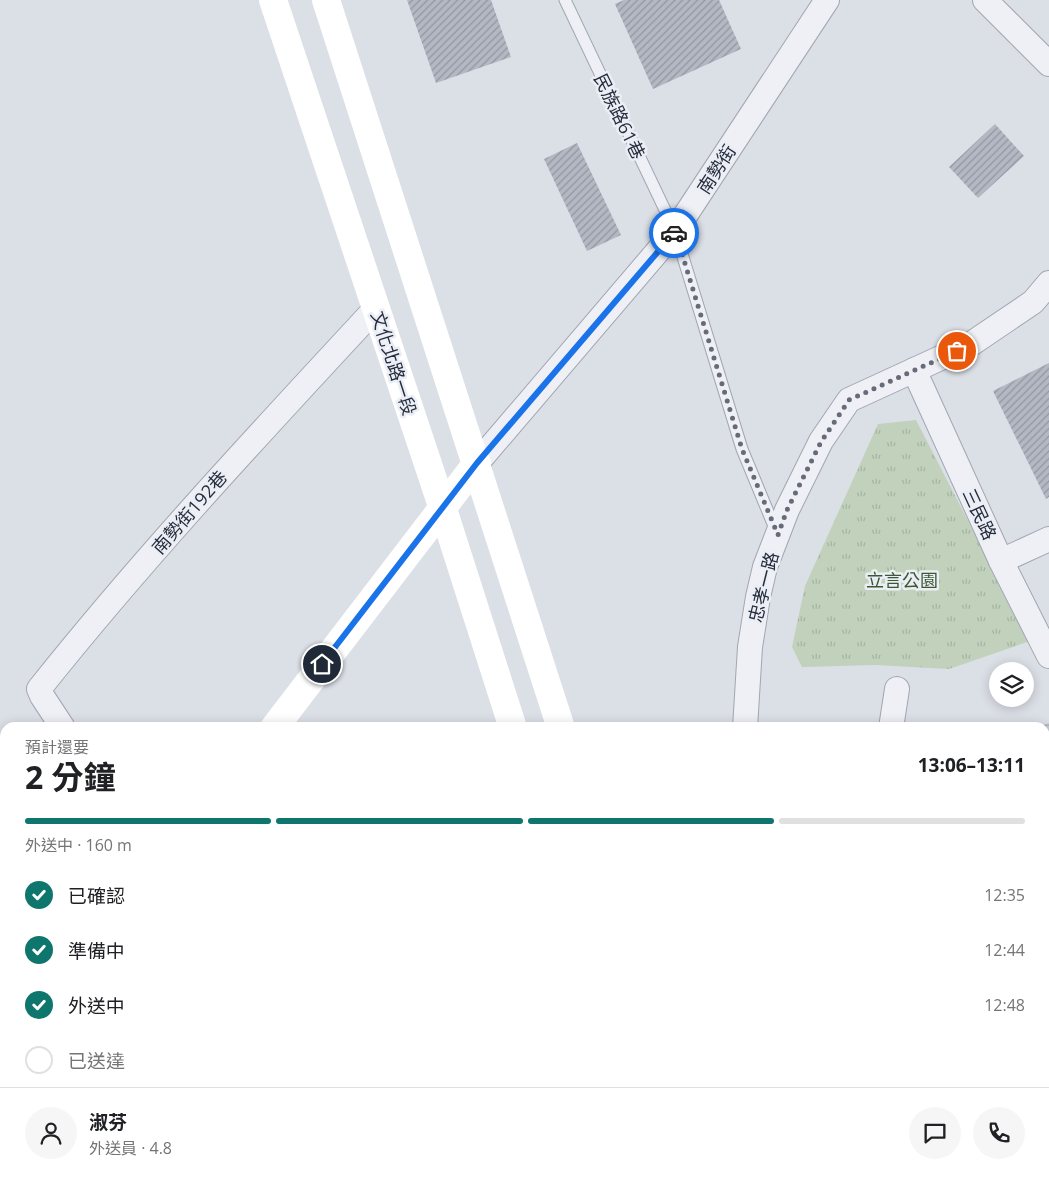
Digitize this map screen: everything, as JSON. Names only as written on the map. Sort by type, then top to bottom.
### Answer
[{"type":"main road","name":"文化北路一段","points":[[272,0],[442,506],[511,722]]},
{"type":"main road","points":[[326,0],[559,722]]},
{"type":"main road","name":"南勢街","points":[[279,722],[442,506],[477,463]]},
{"type":"street","name":"南勢街","points":[[477,463],[675,231],[827,0]]},
{"type":"street","points":[[985,0],[1049,64]]},
{"type":"street","name":"忠孝一路","points":[[745,722],[750,647],[765,567],[787,510],[821,442],[849,400],[971,344],[1033,302],[1049,283]]},
{"type":"street","name":"南勢街192巷","points":[[59,722],[39,689],[85,631],[224,472],[376,308]]},
{"type":"street","name":"三民路","points":[[914,370],[1001,561],[1049,656]]},
{"type":"street","points":[[1001,561],[1049,539]]},
{"type":"street","points":[[893,722],[897,689]]},
{"type":"lane","name":"民族路61巷","points":[[565,0],[675,231],[742,449],[778,535]]},
{"type":"green space","name":"立言公園","points":[[916,420],[1030,641],[949,669],[875,665],[802,667],[792,647],[805,586],[878,424]]},
{"type":"building","points":[[407,0],[491,0],[511,57],[436,83]]},
{"type":"building","points":[[624,0],[719,0],[741,49],[653,89],[615,4]]},
{"type":"building","points":[[995,124],[1024,156],[978,198],[949,167]]},
{"type":"building","points":[[577,143],[621,235],[587,251],[544,159]]},
{"type":"building","points":[[1049,363],[1049,497],[1046,499],[993,391]]},
{"type":"way so far","points":[[674,233],[675,231],[742,449],[778,535],[787,510],[821,442],[849,400],[957,351]]},
{"type":"route","points":[[322,664],[477,463],[674,233]]}]
